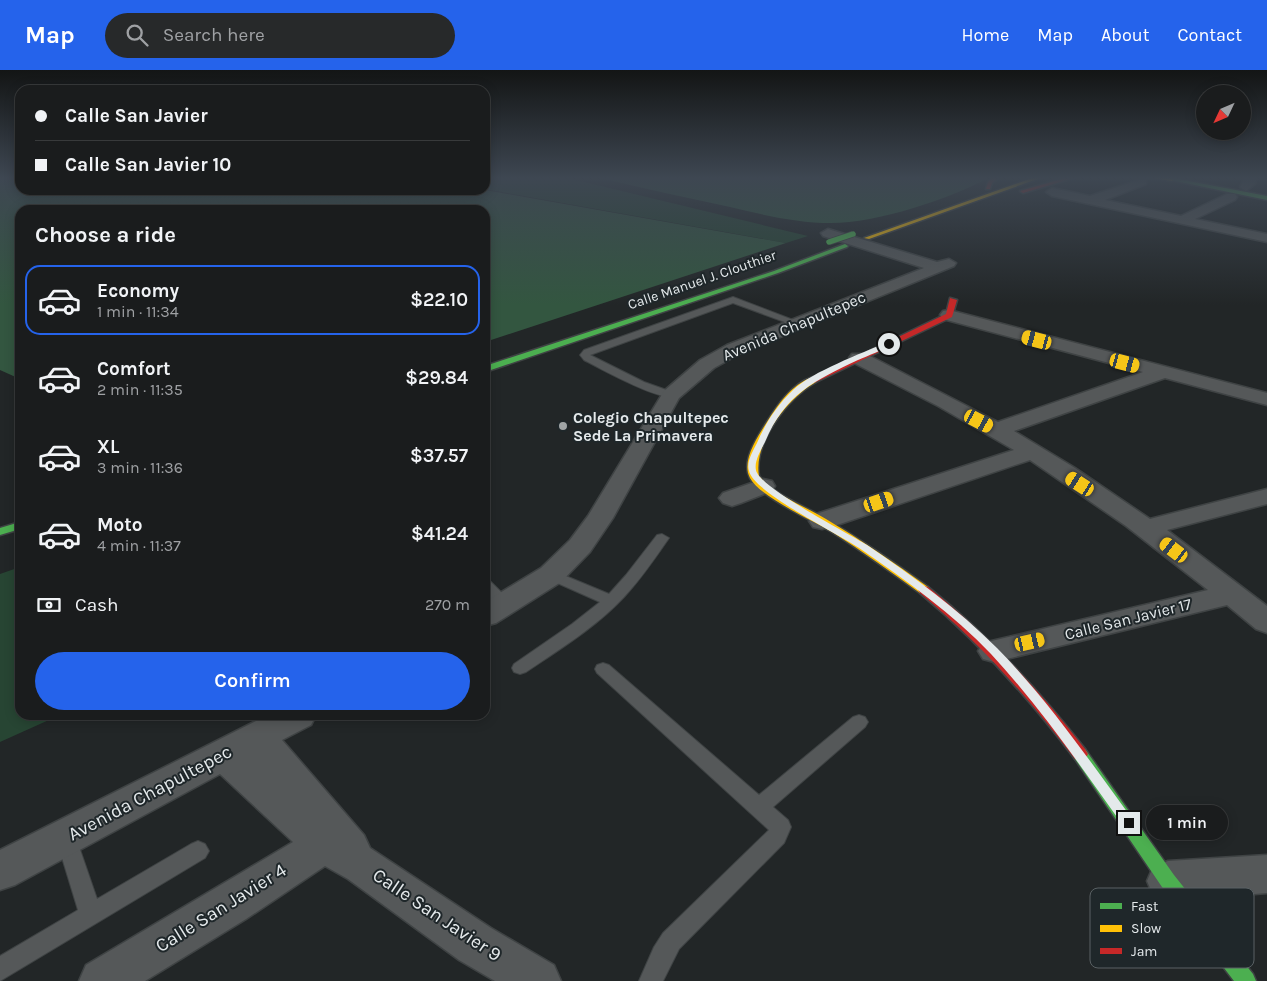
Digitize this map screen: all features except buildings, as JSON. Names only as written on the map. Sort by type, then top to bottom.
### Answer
[{"type":"main road","points":[[880,220],[885,220]]},
{"type":"main road","name":"Calle Manuel J. Clouthier","points":[[490,355],[824,238],[894,220]]},
{"type":"main road","name":"Calle Manuel J. Clouthier","points":[[490,367],[776,272],[845,246],[867,242],[918,220]]},
{"type":"main road","points":[[776,272],[823,262],[867,242]]},
{"type":"main road","points":[[951,307],[859,358],[816,378],[796,391],[780,407],[769,424],[753,460],[752,470],[759,482],[912,581],[950,611],[994,651],[1050,715],[1173,888]]},
{"type":"main road","points":[[0,532],[15,527]]},
{"type":"main road","points":[[1236,968],[1246,981]]},
{"type":"street","points":[[1182,220],[1267,238]]},
{"type":"street","points":[[824,238],[867,242]]},
{"type":"street","name":"Avenida Chapultepec","points":[[490,613],[551,575],[580,546],[600,518],[671,396],[707,364],[734,349],[943,265],[867,242]]},
{"type":"street","points":[[951,307],[1160,372],[1267,399]]},
{"type":"street","points":[[859,358],[997,430],[1145,528],[1267,622]]},
{"type":"street","points":[[997,430],[1160,372]]},
{"type":"street","points":[[822,521],[1031,452]]},
{"type":"street","points":[[732,498],[759,482]]},
{"type":"street","points":[[1145,528],[1267,496]]},
{"type":"street","name":"Calle San Javier 17","points":[[994,651],[1232,594]]},
{"type":"street","name":"Avenida Chapultepec","points":[[0,871],[290,720]]},
{"type":"street","name":"Calle San Javier 9","points":[[258,737],[342,848]]},
{"type":"street","name":"Calle San Javier 9","points":[[224,755],[342,848],[475,944],[538,981]]},
{"type":"street","name":"Calle San Javier 4","points":[[102,981],[342,848]]},
{"type":"street","points":[[1168,881],[1267,874]]},
{"type":"lane","points":[[671,396],[614,372],[588,358],[587,352],[733,300],[796,323]]},
{"type":"lane","points":[[520,668],[611,602],[641,567],[662,538]]},
{"type":"lane","points":[[551,575],[611,602]]},
{"type":"lane","points":[[490,590],[505,605]]},
{"type":"lane","points":[[604,669],[760,806],[781,827],[781,832],[671,941],[662,954],[651,981]]},
{"type":"lane","points":[[760,806],[859,722]]},
{"type":"lane","points":[[65,838],[91,915]]},
{"type":"lane","points":[[0,969],[198,851]]},
{"type":"green space","points":[[0,220],[15,220],[15,377],[0,370]]},
{"type":"green space","points":[[490,220],[653,220],[786,243],[490,340]]},
{"type":"green space","points":[[655,220],[740,220],[808,236],[786,243]]},
{"type":"green space","points":[[790,220],[866,220],[831,223]]},
{"type":"green space","points":[[15,569],[15,720],[49,720],[0,742],[0,574]]},
{"type":"traffic: fast","points":[[829,242],[853,234]]},
{"type":"traffic: fast","points":[[490,367],[776,272],[845,246]]},
{"type":"traffic: fast","points":[[0,532],[15,527]]},
{"type":"traffic: fast","points":[[1080,754],[1173,888]]},
{"type":"traffic: fast","points":[[1236,968],[1246,981]]},
{"type":"traffic: slow","points":[[867,238],[920,220]]},
{"type":"traffic: slow","points":[[813,380],[790,397],[766,430],[755,456],[754,476],[758,482],[775,495],[849,538],[924,590]]},
{"type":"traffic: jam","points":[[813,380],[949,315],[953,300]]},
{"type":"traffic: jam","points":[[924,590],[968,627],[1008,667],[1045,709],[1080,754]]},
{"type":"place","name":"Colegio Chapultepec Sede La Primavera","points":[[563,426]]},
{"type":"route","points":[[889,344],[816,378],[796,391],[780,407],[769,424],[753,460],[752,470],[755,478],[778,496],[864,547],[904,575],[950,611],[994,651],[1050,715],[1129,823]]}]
